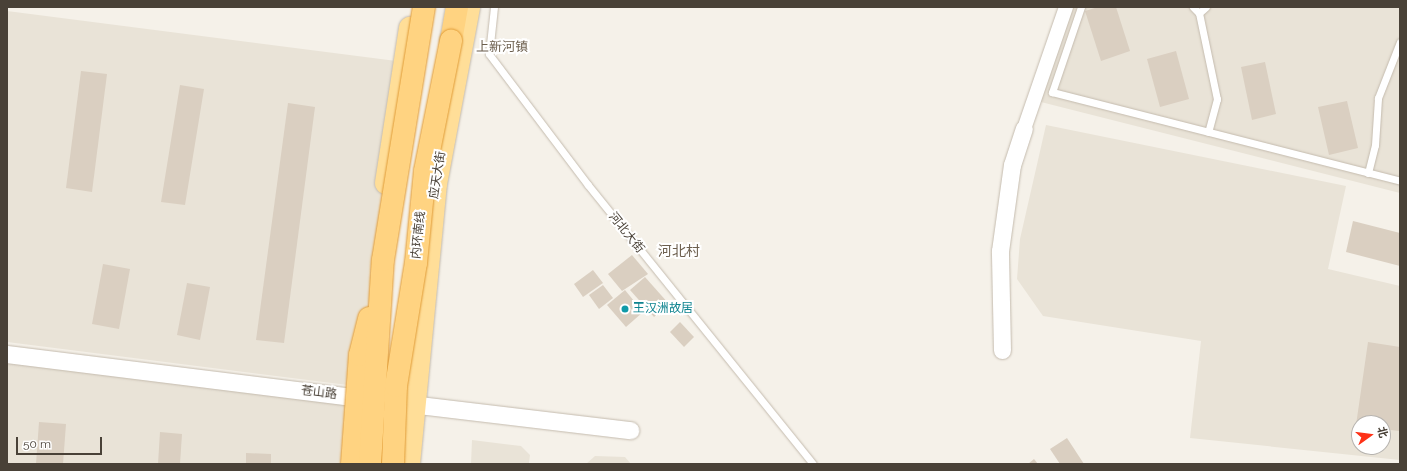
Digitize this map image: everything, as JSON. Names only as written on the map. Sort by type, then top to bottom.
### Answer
[{"type":"highway","points":[[352,464],[360,354],[383,260],[424,7]]},
{"type":"highway","name":"内环南线","points":[[393,464],[396,386],[416,263],[425,171],[457,7]]},
{"type":"highway","points":[[370,464],[383,260]]},
{"type":"highway","points":[[404,464],[416,263]]},
{"type":"main road","points":[[362,464],[364,393],[389,152],[414,7]]},
{"type":"main road","name":"应天大街","points":[[409,464],[414,398],[436,184],[469,7]]},
{"type":"street","points":[[1002,350],[1000,251],[1012,165],[1066,7]]},
{"type":"street","name":"苍山路","points":[[7,342],[364,393]]},
{"type":"street","name":"苍山路","points":[[7,354],[414,398],[630,430]]},
{"type":"lane","name":"河北大街","points":[[494,7],[489,54],[588,185],[813,464]]},
{"type":"lane","points":[[1081,7],[1052,92],[1400,181]]},
{"type":"lane","points":[[1193,7],[1199,13],[1217,99],[1208,132]]},
{"type":"lane","points":[[1199,13],[1206,7]]},
{"type":"lane","points":[[1368,173],[1376,145],[1378,98],[1400,42]]},
{"type":"shaded area","points":[[1070,7],[1400,7],[1400,193],[1037,101]]},
{"type":"shaded area","points":[[7,11],[404,62],[364,387],[7,342]]},
{"type":"shaded area","points":[[1046,125],[1346,186],[1328,269],[1400,286],[1400,460],[1352,455],[1391,455],[1391,415],[1351,415],[1351,455],[1190,438],[1201,341],[1043,316],[1017,279],[1020,239]]},
{"type":"shaded area","points":[[7,354],[363,399],[362,464],[7,464]]},
{"type":"shaded area","points":[[472,440],[521,446],[530,455],[529,463],[538,464],[471,464]]},
{"type":"shaded area","points":[[595,456],[625,457],[631,464],[586,464]]},
{"type":"building","points":[[1098,7],[1116,7],[1130,51],[1101,61],[1085,11]]},
{"type":"building","points":[[1176,51],[1189,99],[1160,107],[1147,59]]},
{"type":"building","points":[[1265,62],[1276,114],[1252,120],[1241,67]]},
{"type":"building","points":[[81,71],[107,74],[92,192],[66,188]]},
{"type":"building","points":[[180,85],[204,89],[185,205],[161,202]]},
{"type":"building","points":[[1347,101],[1358,148],[1329,155],[1318,107]]},
{"type":"building","points":[[288,103],[315,107],[284,343],[256,340]]},
{"type":"building","points":[[1353,221],[1400,233],[1400,266],[1346,252]]},
{"type":"building","points":[[632,255],[648,274],[622,291],[608,274]]},
{"type":"building","points":[[103,264],[130,269],[119,329],[92,324]]},
{"type":"building","points":[[593,270],[603,283],[583,297],[574,284]]},
{"type":"building","points":[[645,277],[669,304],[654,317],[630,290]]},
{"type":"building","points":[[187,283],[210,287],[200,340],[177,335]]},
{"type":"building","points":[[603,285],[613,298],[599,309],[589,295]]},
{"type":"building","name":"王汉洲故居","points":[[625,290],[643,312],[626,327],[607,305]]},
{"type":"building","points":[[680,322],[694,337],[684,347],[670,332]]},
{"type":"building","points":[[1368,342],[1400,347],[1399,431],[1391,430],[1391,415],[1357,415]]},
{"type":"building","points":[[39,422],[66,424],[63,464],[36,464]]},
{"type":"building","points":[[160,432],[182,434],[180,464],[158,464]]},
{"type":"building","points":[[1067,438],[1084,464],[1060,464],[1050,449]]},
{"type":"building","points":[[246,453],[271,454],[271,464],[246,464]]},
{"type":"building","points":[[1034,459],[1038,464],[1028,464]]},
{"type":"place","name":"王汉洲故居","points":[[625,309]]},
{"type":"district","name":"上新河镇","points":[[502,47]]},
{"type":"district","name":"河北村","points":[[679,251]]}]
